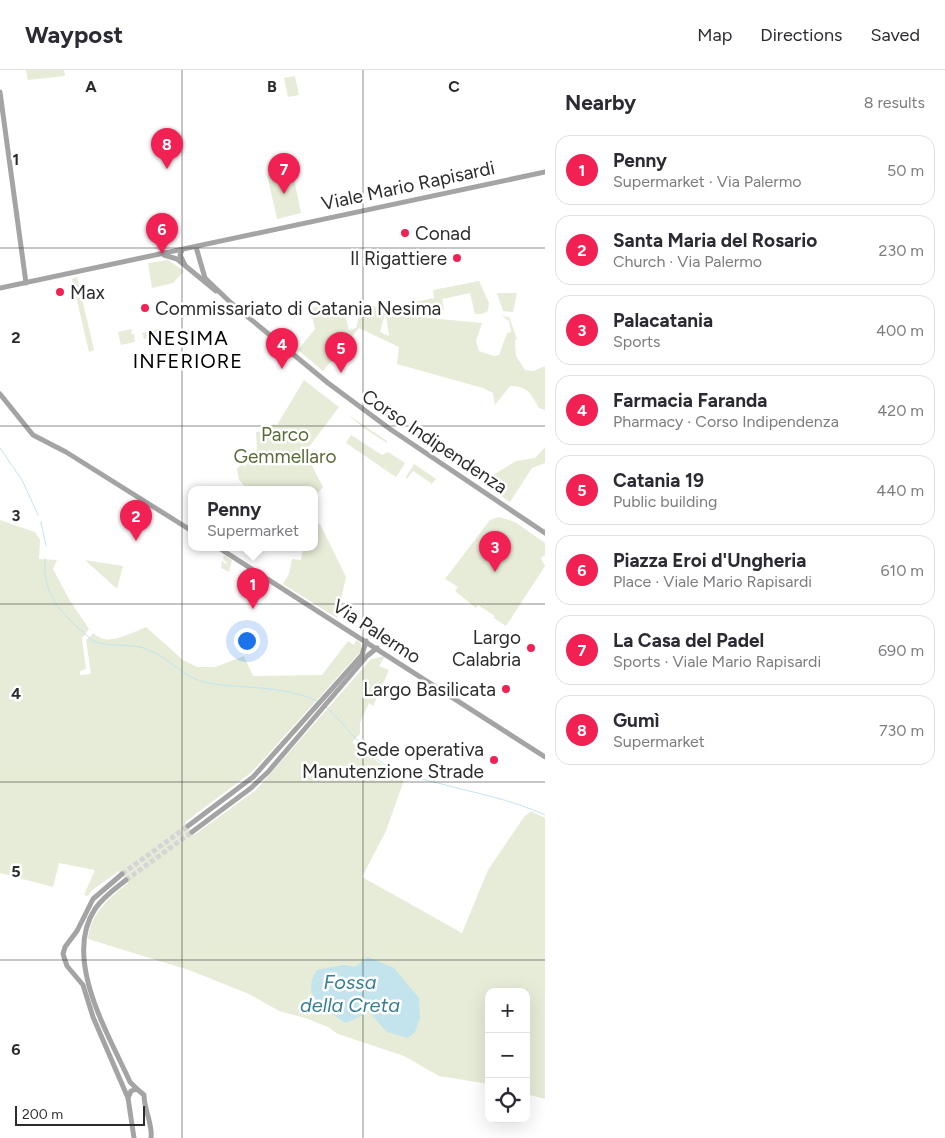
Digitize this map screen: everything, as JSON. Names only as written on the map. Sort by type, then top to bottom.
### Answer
[{"type":"main road","points":[[0,92],[26,283],[0,288]]},
{"type":"main road","name":"Viale Mario Rapisardi","points":[[26,283],[196,247],[218,240],[545,172]]},
{"type":"main road","points":[[196,247],[202,273],[220,292]]},
{"type":"main road","points":[[182,250],[180,255],[186,267]]},
{"type":"main road","points":[[161,254],[174,257],[220,292]]},
{"type":"main road","name":"Corso Indipendenza","points":[[220,292],[349,400],[545,533]]},
{"type":"main road","points":[[0,394],[30,432],[66,452],[188,528]]},
{"type":"main road","name":"Via Palermo","points":[[224,551],[545,756]]},
{"type":"main road","points":[[329,697],[362,655],[366,641]]},
{"type":"main road","points":[[188,826],[253,777],[377,648]]},
{"type":"main road","points":[[364,661],[374,654],[385,654]]},
{"type":"main road","points":[[192,832],[257,783],[317,710]]},
{"type":"main road","points":[[122,874],[93,899],[77,930],[64,949],[63,954],[68,966],[83,985],[93,1017],[128,1098],[134,1138]]},
{"type":"main road","points":[[126,880],[103,899],[94,910],[86,928],[83,949],[85,970],[95,1005],[130,1082],[144,1095],[144,1107],[152,1130],[151,1138]]},
{"type":"main road","points":[[128,1098],[131,1091],[137,1089]]},
{"type":"green space","points":[[26,70],[64,70],[65,76],[28,80]]},
{"type":"green space","points":[[295,76],[299,95],[288,97],[284,78]]},
{"type":"green space","points":[[292,169],[301,213],[277,219],[267,174]]},
{"type":"green space","points":[[168,260],[184,271],[173,283],[152,288],[148,263]]},
{"type":"green space","points":[[77,277],[94,350],[89,352],[72,279]]},
{"type":"green space","points":[[479,281],[489,303],[488,311],[482,314],[475,314],[470,293],[442,299],[444,310],[413,307],[398,302],[405,304],[434,298],[433,290]]},
{"type":"green space","points":[[497,293],[517,293],[513,312],[503,311]]},
{"type":"green space","points":[[363,303],[386,310],[380,332],[389,336],[386,316],[397,314],[396,310],[429,318],[482,323],[476,341],[479,351],[494,356],[499,355],[507,333],[511,332],[509,321],[502,316],[509,317],[517,339],[515,340],[516,356],[525,370],[534,371],[545,366],[545,410],[539,408],[531,395],[521,387],[510,386],[495,405],[493,393],[483,388],[397,364],[399,347],[359,328],[323,371],[298,350],[315,329],[310,308],[319,306],[325,309],[343,306],[349,330],[356,328]]},
{"type":"green space","points":[[132,329],[131,334],[134,334],[135,342],[121,345],[118,332]]},
{"type":"green space","points":[[157,329],[158,336],[144,339],[142,333]]},
{"type":"green space","name":"Parco Gemmellaro","points":[[304,380],[339,407],[305,452],[323,487],[318,493],[318,486],[244,486],[239,480],[237,469],[243,462],[245,467],[257,449],[256,432],[268,431],[273,424],[277,425]]},
{"type":"green space","points":[[347,414],[387,441],[387,443],[365,429]]},
{"type":"green space","points":[[351,435],[382,455],[388,452],[405,463],[396,477],[346,443]]},
{"type":"green space","points":[[545,447],[545,463],[532,468],[510,502],[461,469],[487,479],[516,461],[535,458]]},
{"type":"green space","points":[[414,464],[436,479],[431,485],[431,483],[413,471],[407,479],[406,477]]},
{"type":"green space","points":[[499,517],[515,522],[545,543],[545,555],[541,558],[545,566],[506,626],[478,605],[476,608],[455,591],[458,587],[445,579],[490,520]]},
{"type":"green space","points":[[0,520],[35,532],[40,540],[39,559],[57,560],[53,569],[69,599],[89,629],[82,638],[86,669],[80,671],[80,675],[91,674],[86,640],[94,633],[105,639],[112,639],[146,627],[183,660],[197,667],[215,667],[244,656],[253,676],[322,675],[348,641],[354,645],[356,640],[361,643],[361,651],[252,772],[185,822],[194,835],[256,790],[371,659],[385,656],[379,666],[389,670],[373,706],[369,703],[360,723],[360,734],[352,742],[386,768],[405,777],[386,831],[362,877],[462,933],[488,870],[524,817],[531,811],[545,818],[545,1099],[530,1095],[530,988],[485,988],[485,1083],[439,1076],[404,1056],[338,1034],[328,1027],[305,1018],[279,1011],[249,994],[189,970],[88,939],[93,922],[102,907],[128,883],[119,871],[92,890],[88,896],[84,895],[95,870],[59,863],[53,887],[0,873]]},
{"type":"green space","name":"Parco Gemmellaro","points":[[318,523],[346,577],[337,618],[283,584],[289,574],[292,559],[301,560],[302,551],[318,551]]},
{"type":"green space","points":[[224,555],[232,560],[229,572],[221,568],[222,560],[225,564],[227,563],[223,559]]},
{"type":"green space","points":[[85,560],[123,566],[117,589],[116,588]]},
{"type":"water","name":"Fossa della Creta","points":[[368,957],[394,968],[419,998],[420,1018],[415,1032],[408,1038],[387,1032],[369,1012],[346,1023],[322,1006],[312,993],[311,984],[317,970],[344,965],[355,967]]},
{"type":"waterway","points":[[0,448],[22,480],[38,515]]},
{"type":"waterway","points":[[41,522],[46,546]]},
{"type":"waterway","points":[[45,559],[45,573],[51,596],[65,615],[93,641],[135,646],[149,650],[199,681],[290,692],[317,701]]},
{"type":"waterway","points":[[326,707],[362,746],[378,760],[393,769],[418,778],[506,800],[545,815]]},
{"type":"tunnel","points":[[122,874],[188,826]]},
{"type":"tunnel","points":[[126,880],[192,832]]},
{"type":"place","name":"Gumì","points":[[167,169]]},
{"type":"place","name":"La Casa del Padel","points":[[284,194]]},
{"type":"place","name":"Conad","points":[[405,233]]},
{"type":"place","name":"Piazza Eroi d'Ungheria","points":[[162,254]]},
{"type":"place","name":"Il Rigattiere","points":[[457,258]]},
{"type":"place","name":"Max","points":[[60,292]]},
{"type":"place","name":"Commissariato di Catania Nesima","points":[[145,308]]},
{"type":"place","name":"Farmacia Faranda","points":[[282,369]]},
{"type":"place","name":"Catania 19","points":[[341,373]]},
{"type":"place","name":"Santa Maria del Rosario","points":[[136,541]]},
{"type":"place","name":"Palacatania","points":[[495,572]]},
{"type":"place","name":"Penny","points":[[253,609]]},
{"type":"place","name":"Largo Calabria","points":[[531,648]]},
{"type":"place","name":"Largo Basilicata","points":[[506,689]]},
{"type":"place","name":"Sede operativa Manutenzione Strade","points":[[494,760]]},
{"type":"district","name":"NESIMA INFERIORE","points":[[188,350]]}]
